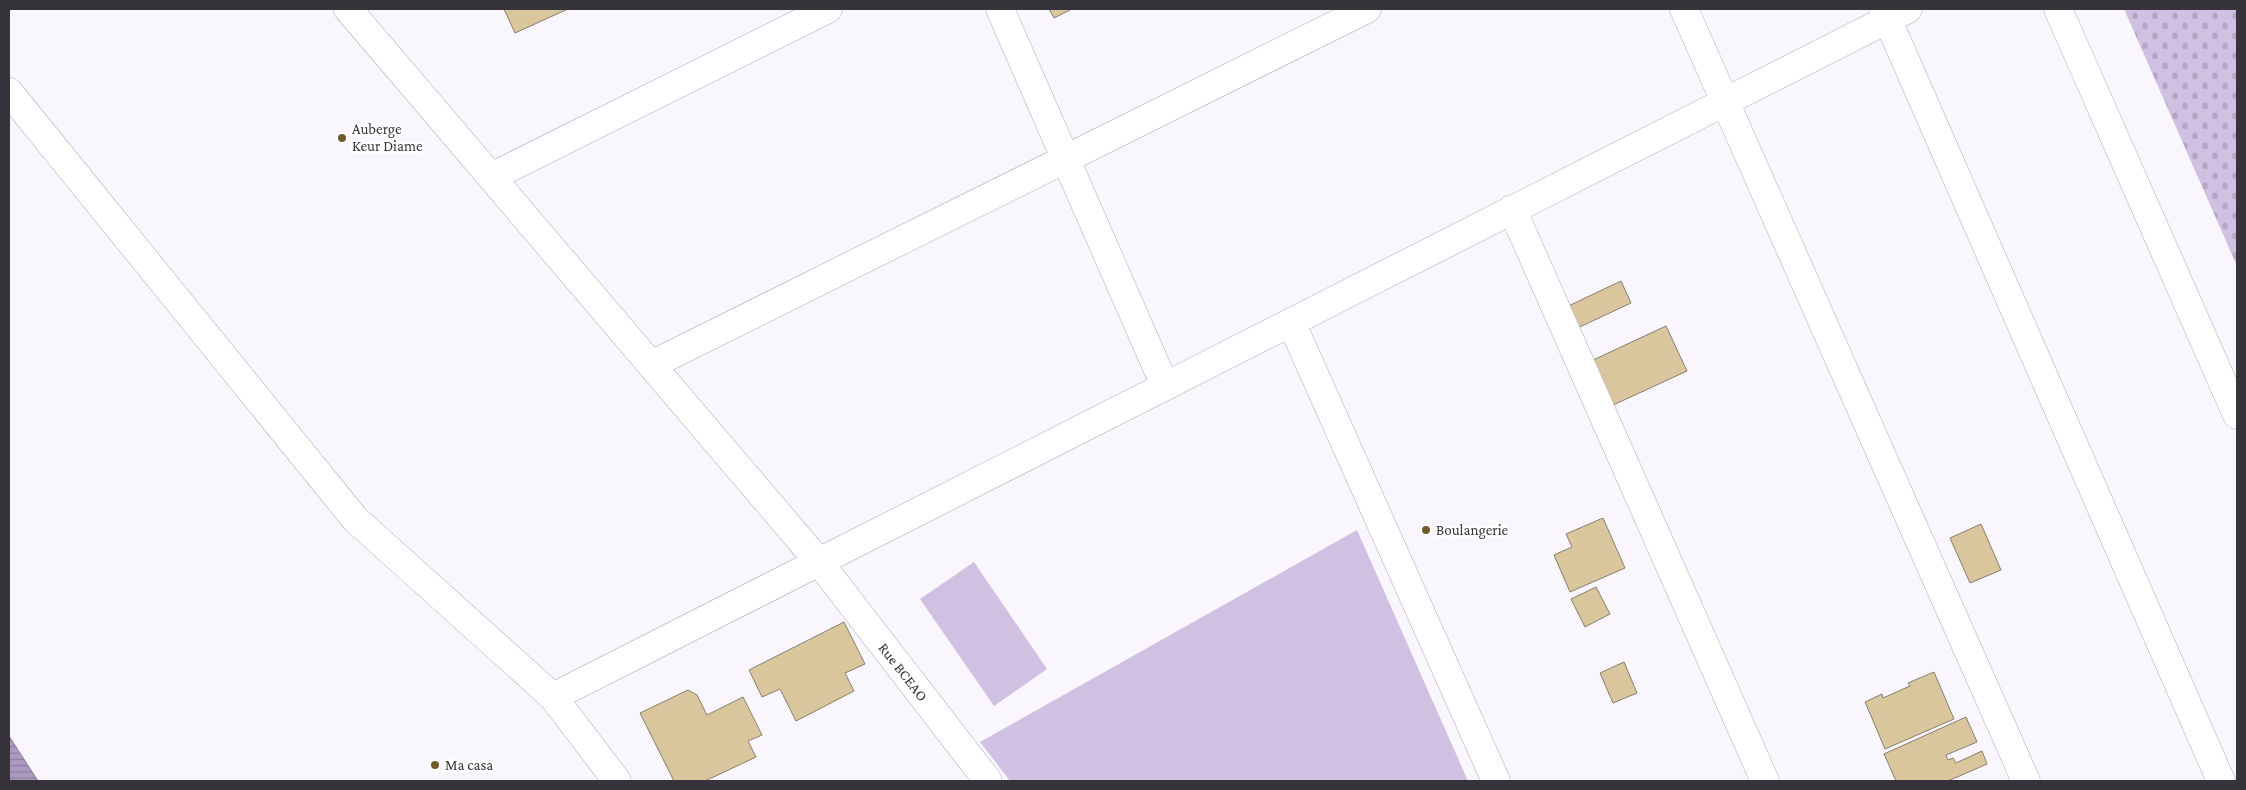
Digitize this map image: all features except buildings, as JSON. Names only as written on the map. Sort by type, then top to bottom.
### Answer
[{"type":"street","name":"Rue BCEAO","points":[[348,9],[818,562],[988,781]]},
{"type":"street","points":[[491,177],[828,9]]},
{"type":"street","points":[[1000,9],[1165,386]]},
{"type":"street","points":[[651,366],[1368,9]]},
{"type":"street","points":[[1684,9],[2026,781]]},
{"type":"street","points":[[2058,9],[2237,415]]},
{"type":"street","points":[[554,697],[1725,101],[1893,12],[2222,781]]},
{"type":"street","points":[[9,92],[355,519],[554,697],[617,781]]},
{"type":"street","points":[[1512,209],[1765,781]]},
{"type":"street","points":[[1291,322],[1496,781]]},
{"type":"green space","points":[[2124,9],[2237,9],[2237,266]]},
{"type":"green space","points":[[1357,530],[1468,781],[1010,781],[980,742]]},
{"type":"green space","points":[[974,562],[1047,669],[994,706],[920,599]]},
{"type":"shaded area","points":[[9,736],[38,781],[9,781]]},
{"type":"place","name":"Auberge Keur Diame","points":[[342,138]]},
{"type":"place","name":"Boulangerie","points":[[1426,530]]},
{"type":"place","name":"Ma casa","points":[[435,765]]}]
